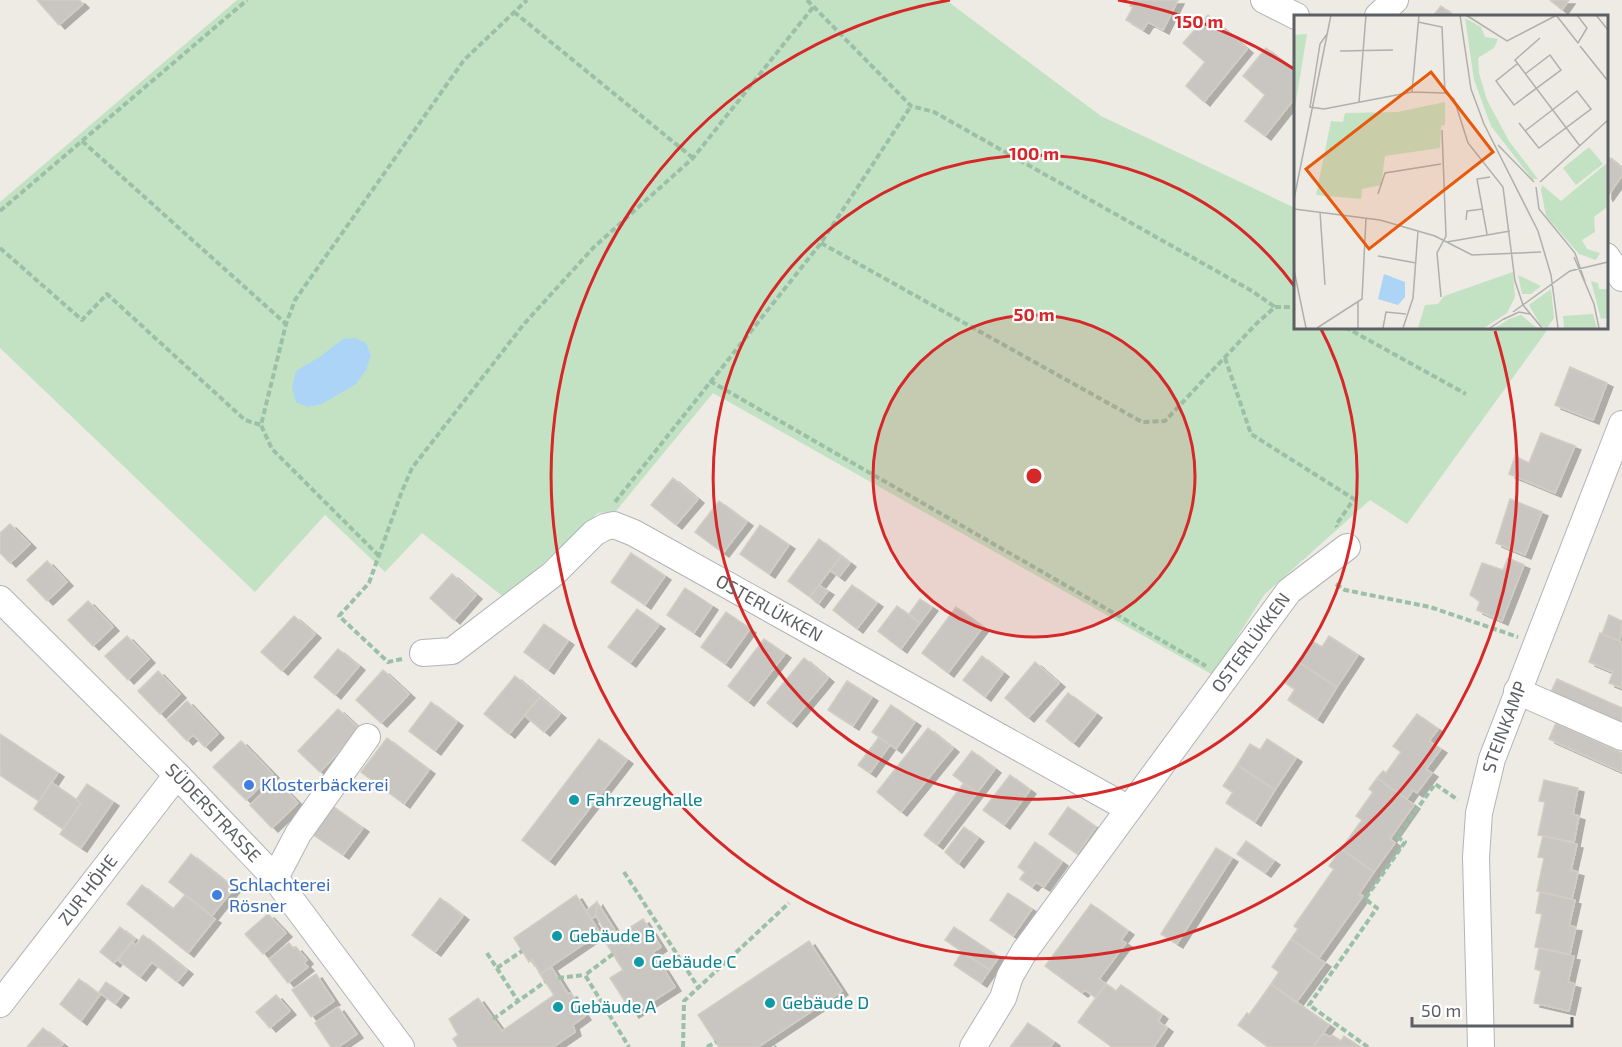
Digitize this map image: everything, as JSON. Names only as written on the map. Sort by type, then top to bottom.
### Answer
[{"type":"street","points":[[1264,0],[1294,15]]},
{"type":"street","points":[[1379,15],[1395,0]]},
{"type":"street","name":"STEINKAMP","points":[[1481,1047],[1476,857],[1479,813],[1492,759],[1622,424]]},
{"type":"street","name":"OSTERLÜKKEN","points":[[605,527],[614,525],[634,533],[1129,809]]},
{"type":"street","points":[[423,653],[453,651],[553,574],[594,533],[605,527]]},
{"type":"street","name":"OSTERLÜKKEN","points":[[973,1047],[1003,998],[1010,976],[1024,952],[1289,591],[1347,547]]},
{"type":"street","name":"SÜDERSTRASSE","points":[[0,599],[177,775],[275,878],[400,1047]]},
{"type":"street","points":[[1517,691],[1622,737]]},
{"type":"street","points":[[275,878],[298,834],[367,737]]},
{"type":"street","name":"ZUR HÖHE","points":[[0,1004],[177,775]]},
{"type":"path","points":[[0,211],[247,0]]},
{"type":"path","points":[[379,556],[272,449],[261,425],[285,324],[295,300],[464,60],[527,0]]},
{"type":"path","points":[[807,0],[910,106],[934,112],[1252,291],[1275,307],[1294,307]]},
{"type":"path","points":[[423,653],[388,662],[339,616],[369,583],[412,468],[524,324],[594,247],[693,158],[814,6]]},
{"type":"path","points":[[514,12],[693,158]]},
{"type":"path","points":[[605,527],[606,514],[821,243],[910,106]]},
{"type":"path","points":[[82,141],[285,324]]},
{"type":"path","points":[[821,243],[1142,422],[1165,421],[1275,307]]},
{"type":"path","points":[[0,248],[82,320],[107,294],[245,420],[261,425]]},
{"type":"path","points":[[1347,328],[1466,394]]},
{"type":"path","points":[[1225,358],[1251,434],[1354,498],[1335,525],[1347,547]]},
{"type":"path","points":[[710,381],[1226,676]]},
{"type":"path","points":[[1316,569],[1345,590],[1430,607],[1536,642]]},
{"type":"path","points":[[1368,1047],[1309,1005],[1377,908],[1365,899],[1405,842],[1398,837],[1435,784],[1479,813]]},
{"type":"path","points":[[624,872],[698,987]]},
{"type":"path","points":[[683,1047],[684,1001],[789,903]]},
{"type":"path","points":[[497,968],[522,951]]},
{"type":"path","points":[[487,953],[518,1001]]},
{"type":"path","points":[[558,978],[585,975],[613,954]]},
{"type":"path","points":[[585,975],[629,1047]]},
{"type":"path","points":[[493,1019],[545,982]]},
{"type":"path","points":[[707,1047],[716,1042]]},
{"type":"green space","points":[[237,0],[946,0],[1101,116],[1294,208],[1294,328],[1548,329],[1407,524],[1370,500],[1264,595],[1213,675],[713,393],[616,511],[598,513],[505,598],[422,533],[385,572],[325,515],[255,592],[0,348],[0,202]]},
{"type":"water","points":[[355,338],[366,343],[371,356],[366,370],[356,384],[322,404],[308,407],[296,402],[292,387],[296,371],[343,339]]},
{"type":"building","points":[[37,0],[79,0],[83,4],[59,25]]},
{"type":"building","points":[[1134,0],[1178,0],[1163,30],[1148,22],[1143,30],[1126,20]]},
{"type":"building","points":[[1550,0],[1569,0],[1562,10]]},
{"type":"building","points":[[1441,6],[1453,15],[1434,15]]},
{"type":"building","points":[[1208,15],[1247,49],[1204,102],[1186,86],[1205,62],[1183,43]]},
{"type":"building","points":[[1266,48],[1294,70],[1294,99],[1265,136],[1245,121],[1265,95],[1243,76]]},
{"type":"building","points":[[1607,156],[1622,168],[1622,176],[1607,197]]},
{"type":"building","points":[[1570,367],[1607,383],[1593,420],[1555,405]]},
{"type":"building","points":[[1541,433],[1575,446],[1555,493],[1509,474],[1515,456],[1529,463]]},
{"type":"building","points":[[673,478],[698,499],[676,525],[651,505]]},
{"type":"building","points":[[1510,499],[1542,512],[1525,555],[1496,543]]},
{"type":"building","points":[[719,501],[747,522],[723,553],[695,532]]},
{"type":"building","points":[[10,524],[30,544],[10,563],[0,553],[0,533]]},
{"type":"building","points":[[760,525],[789,545],[769,574],[740,554]]},
{"type":"building","points":[[819,539],[841,556],[810,597],[788,581]]},
{"type":"building","points":[[631,553],[665,576],[645,605],[611,582]]},
{"type":"building","points":[[841,556],[850,563],[839,577],[830,570]]},
{"type":"building","points":[[1508,558],[1524,565],[1502,621],[1477,610],[1480,601],[1470,595],[1482,563],[1503,570]]},
{"type":"building","points":[[47,561],[67,582],[47,601],[27,580]]},
{"type":"building","points":[[452,574],[476,595],[454,620],[430,598]]},
{"type":"building","points":[[819,585],[828,591],[818,604],[810,597]]},
{"type":"building","points":[[852,585],[877,603],[857,629],[833,610]]},
{"type":"building","points":[[685,588],[712,606],[694,633],[667,615]]},
{"type":"building","points":[[920,599],[932,607],[920,623],[909,614]]},
{"type":"building","points":[[88,601],[113,627],[93,646],[68,620]]},
{"type":"building","points":[[897,606],[920,623],[901,649],[878,631]]},
{"type":"building","points":[[956,607],[983,627],[948,673],[922,653]]},
{"type":"building","points":[[637,609],[659,625],[630,663],[608,647]]},
{"type":"building","points":[[726,612],[750,629],[725,664],[701,647]]},
{"type":"building","points":[[1609,615],[1622,621],[1620,641],[1602,634]]},
{"type":"building","points":[[294,616],[315,634],[282,671],[261,652]]},
{"type":"building","points":[[544,624],[568,641],[548,670],[524,652]]},
{"type":"building","points":[[1600,633],[1622,642],[1622,688],[1609,683],[1613,672],[1589,662]]},
{"type":"building","points":[[127,636],[149,659],[128,680],[105,656]]},
{"type":"building","points":[[1329,636],[1358,655],[1337,687],[1298,662],[1312,641],[1322,647]]},
{"type":"building","points":[[764,639],[785,654],[748,702],[728,686]]},
{"type":"building","points":[[338,649],[359,666],[335,695],[314,677]]},
{"type":"building","points":[[982,656],[1003,673],[985,697],[963,680]]},
{"type":"building","points":[[804,658],[828,678],[791,723],[767,703]]},
{"type":"building","points":[[1035,662],[1059,683],[1028,718],[1005,698]]},
{"type":"building","points":[[1298,662],[1337,687],[1317,719],[1288,700],[1295,689],[1285,683]]},
{"type":"building","points":[[383,670],[409,694],[381,723],[356,700]]},
{"type":"building","points":[[158,671],[180,694],[160,714],[138,691]]},
{"type":"building","points":[[515,676],[540,697],[509,734],[484,714]]},
{"type":"building","points":[[1557,679],[1622,708],[1622,726],[1550,694]]},
{"type":"building","points":[[847,681],[872,697],[853,726],[828,710]]},
{"type":"building","points":[[1068,693],[1096,714],[1073,743],[1046,721]]},
{"type":"building","points":[[540,697],[560,714],[544,732],[524,715]]},
{"type":"building","points":[[187,701],[218,734],[205,747],[193,735],[187,741],[167,720]]},
{"type":"building","points":[[431,702],[457,722],[435,751],[409,731]]},
{"type":"building","points":[[891,705],[915,722],[896,749],[872,732]]},
{"type":"building","points":[[338,709],[360,729],[320,772],[298,751]]},
{"type":"building","points":[[1417,714],[1438,729],[1429,741],[1441,749],[1426,769],[1432,773],[1417,793],[1413,790],[1407,799],[1377,778],[1383,771],[1386,773],[1401,752],[1393,746]]},
{"type":"building","points":[[1556,723],[1622,753],[1622,772],[1549,739]]},
{"type":"building","points":[[928,728],[953,748],[901,812],[877,792]]},
{"type":"building","points":[[0,734],[58,773],[39,801],[0,775]]},
{"type":"building","points":[[879,737],[890,745],[870,773],[858,765]]},
{"type":"building","points":[[387,738],[429,770],[404,804],[361,772]]},
{"type":"building","name":"Fahrzeughalle","points":[[599,739],[627,760],[549,861],[522,840]]},
{"type":"building","points":[[1267,739],[1296,758],[1275,790],[1237,765],[1250,744],[1260,750]]},
{"type":"building","points":[[241,741],[273,774],[246,800],[213,767]]},
{"type":"building","points":[[972,751],[995,769],[977,793],[953,775]]},
{"type":"building","points":[[1237,765],[1275,790],[1255,822],[1226,803],[1233,792],[1223,786]]},
{"type":"building","points":[[1010,775],[1030,790],[1004,825],[983,810]]},
{"type":"building","points":[[1377,778],[1414,805],[1390,839],[1395,843],[1374,872],[1341,849],[1362,820],[1356,816],[1373,792],[1369,789]]},
{"type":"building","points":[[276,780],[298,803],[272,828],[250,805]]},
{"type":"building","points":[[1544,780],[1578,788],[1573,814],[1579,816],[1574,842],[1538,835],[1545,802],[1539,801]]},
{"type":"building","points":[[51,782],[81,803],[63,829],[34,809]]},
{"type":"building","points":[[964,783],[977,793],[937,845],[924,835]]},
{"type":"building","points":[[87,784],[113,802],[81,848],[60,834],[81,803],[76,800]]},
{"type":"building","points":[[325,801],[363,828],[343,855],[305,829]]},
{"type":"building","points":[[1068,807],[1096,827],[1077,854],[1049,834]]},
{"type":"building","points":[[964,827],[978,838],[958,864],[945,852]]},
{"type":"building","points":[[1543,836],[1577,844],[1571,870],[1578,872],[1572,899],[1537,891],[1544,858],[1538,857]]},
{"type":"building","points":[[1246,841],[1274,861],[1265,873],[1237,854]]},
{"type":"building","points":[[1035,842],[1062,862],[1044,887],[1036,882],[1032,887],[1020,879],[1025,872],[1018,867]]},
{"type":"building","points":[[1216,848],[1232,858],[1177,944],[1161,934]]},
{"type":"building","points":[[1341,849],[1374,872],[1359,894],[1363,896],[1319,958],[1291,939],[1298,929],[1294,926],[1334,869],[1329,866]]},
{"type":"building","points":[[191,854],[234,888],[212,916],[169,882]]},
{"type":"building","points":[[142,885],[173,909],[185,895],[215,919],[188,953],[127,904]]},
{"type":"building","points":[[1540,892],[1575,900],[1569,926],[1576,927],[1570,954],[1535,947],[1542,914],[1536,913]]},
{"type":"building","points":[[1008,893],[1032,909],[1013,936],[990,920]]},
{"type":"building","name":"Gebäude B","points":[[576,895],[600,933],[540,974],[532,959],[529,962],[514,938]]},
{"type":"building","points":[[440,898],[463,916],[435,952],[412,935]]},
{"type":"building","points":[[597,902],[618,935],[611,940],[596,916]]},
{"type":"building","points":[[597,902],[596,916],[591,919],[586,911]]},
{"type":"building","points":[[1091,904],[1128,931],[1121,940],[1126,943],[1099,979],[1106,984],[1096,998],[1085,990],[1082,993],[1045,966]]},
{"type":"building","points":[[268,914],[286,933],[263,954],[245,934]]},
{"type":"building","name":"Gebäude C","points":[[643,919],[661,947],[653,952],[675,987],[633,1014],[610,978],[623,970],[606,943]]},
{"type":"building","points":[[120,927],[135,939],[114,963],[100,952]]},
{"type":"building","points":[[954,927],[999,957],[990,970],[945,940]]},
{"type":"building","points":[[143,935],[187,970],[177,982],[152,962],[140,977],[118,960],[131,942],[136,945]]},
{"type":"building","points":[[1291,939],[1325,963],[1296,1003],[1271,984],[1279,972],[1272,967]]},
{"type":"building","name":"Gebäude D","points":[[809,941],[842,991],[758,1047],[719,1047],[698,1015]]},
{"type":"building","points":[[289,943],[294,949],[296,947],[307,960],[304,963],[308,967],[288,983],[269,959]]},
{"type":"building","points":[[1539,948],[1574,956],[1568,982],[1575,984],[1569,1011],[1534,1003],[1541,971],[1535,969]]},
{"type":"building","points":[[962,952],[990,970],[981,983],[954,965]]},
{"type":"building","name":"Gebäude A","points":[[551,967],[585,1016],[573,1025],[575,1032],[553,1047],[458,1047],[453,1039],[458,1035],[449,1019],[478,998],[502,1031],[554,995],[540,974]]},
{"type":"building","points":[[316,974],[334,1001],[311,1017],[292,990]]},
{"type":"building","points":[[79,979],[100,995],[81,1021],[60,1004]]},
{"type":"building","points":[[106,982],[123,994],[115,1004],[99,992]]},
{"type":"building","points":[[1106,984],[1116,991],[1121,985],[1162,1015],[1158,1021],[1167,1028],[1154,1047],[1112,1047],[1078,1022]]},
{"type":"building","points":[[1271,984],[1329,1025],[1313,1047],[1268,1047],[1238,1025],[1247,1013],[1249,1015]]},
{"type":"building","points":[[276,995],[290,1011],[270,1028],[256,1012]]},
{"type":"building","points":[[338,1007],[357,1034],[338,1047],[331,1047],[315,1023]]},
{"type":"building","points":[[1028,1023],[1054,1042],[1050,1047],[1010,1047]]},
{"type":"building","points":[[43,1028],[63,1044],[60,1047],[27,1047]]},
{"type":"building","points":[[1323,1033],[1330,1037],[1332,1035],[1341,1041],[1344,1036],[1360,1047],[1313,1047]]},
{"type":"place","name":"Klosterbäckerei","points":[[249,785]]},
{"type":"place","name":"Fahrzeughalle","points":[[574,800]]},
{"type":"place","name":"Schlachterei Rösner","points":[[217,895]]},
{"type":"place","name":"Gebäude B","points":[[557,936]]},
{"type":"place","name":"Gebäude C","points":[[639,962]]},
{"type":"place","name":"Gebäude D","points":[[770,1003]]},
{"type":"place","name":"Gebäude A","points":[[558,1007]]}]
